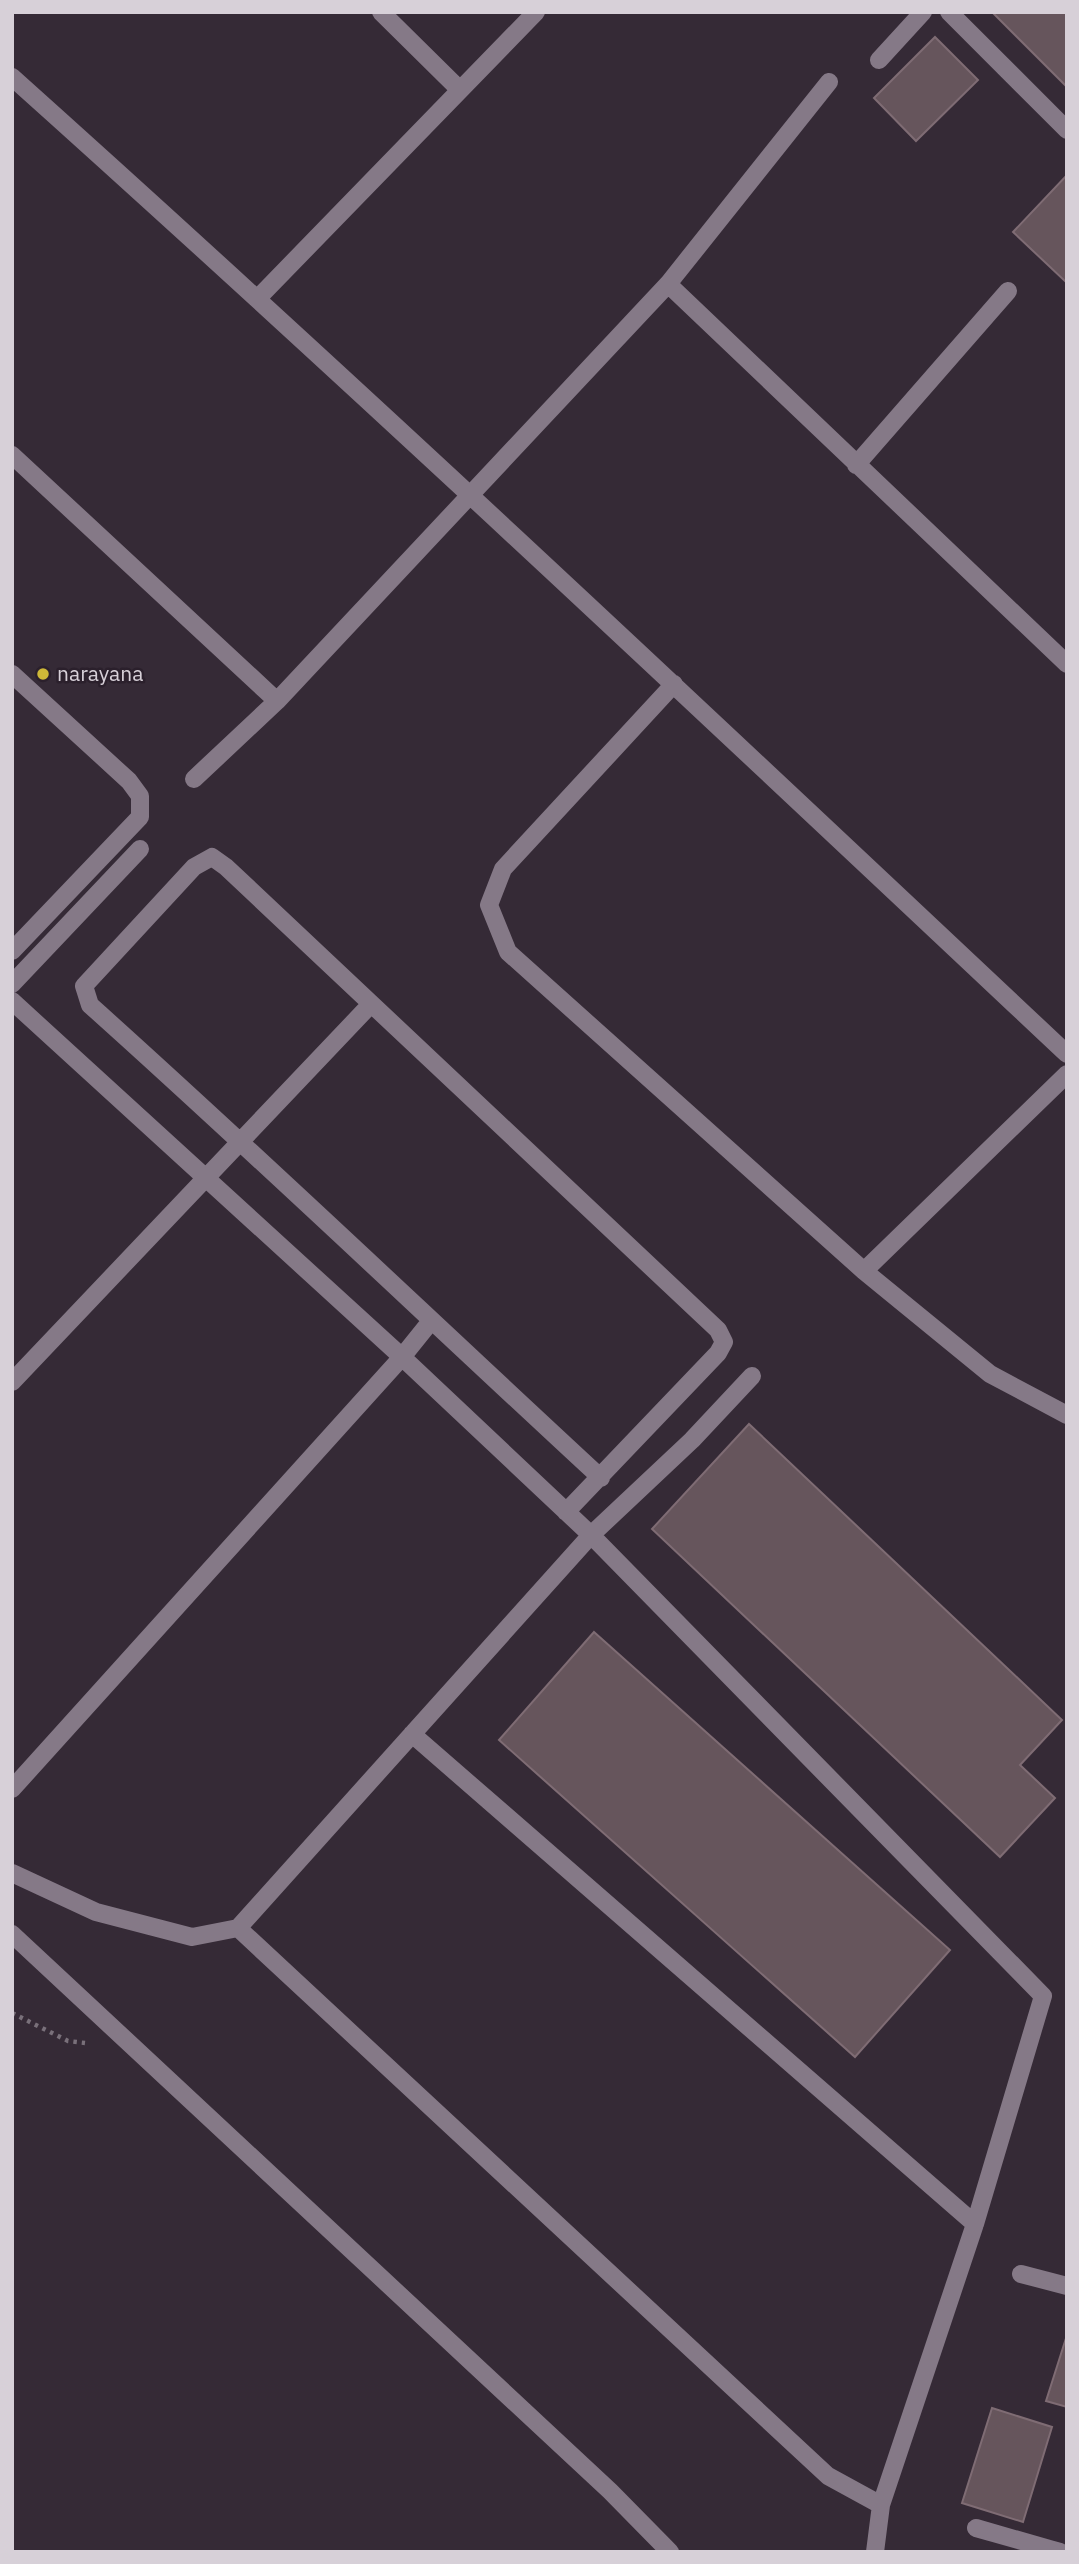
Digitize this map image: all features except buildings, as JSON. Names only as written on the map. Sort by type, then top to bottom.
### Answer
[{"type":"street","points":[[381,12],[460,90]]},
{"type":"street","points":[[258,298],[536,12]]},
{"type":"street","points":[[879,60],[923,12]]},
{"type":"street","points":[[948,12],[1067,130]]},
{"type":"street","points":[[12,77],[258,298],[1067,1054]]},
{"type":"street","points":[[194,779],[277,701],[668,284],[830,82]]},
{"type":"street","points":[[668,284],[856,465],[1066,661]]},
{"type":"street","points":[[856,465],[1008,291]]},
{"type":"street","points":[[12,455],[277,701]]},
{"type":"street","points":[[12,674],[129,781],[140,796],[140,817],[16,939]]},
{"type":"street","points":[[674,684],[503,869],[489,905],[508,952],[864,1271],[990,1374],[1067,1415]]},
{"type":"street","points":[[12,984],[140,849]]},
{"type":"street","points":[[566,1512],[601,1478],[718,1353],[724,1342],[718,1330],[226,867],[212,857],[194,867],[84,986],[90,1004],[240,1139],[601,1478]]},
{"type":"street","points":[[12,1001],[591,1535],[1043,1996],[975,2224],[881,2505],[875,2552]]},
{"type":"street","points":[[12,1382],[371,1004]]},
{"type":"street","points":[[864,1271],[1067,1074]]},
{"type":"street","points":[[12,1789],[431,1321]]},
{"type":"street","points":[[12,1873],[96,1912],[192,1937],[238,1928],[591,1535],[692,1440],[752,1376]]},
{"type":"street","points":[[412,1734],[975,2224]]},
{"type":"street","points":[[238,1928],[828,2476],[881,2505]]},
{"type":"street","points":[[12,1934],[610,2491],[670,2552]]},
{"type":"street","points":[[1021,2274],[1067,2286]]},
{"type":"street","points":[[976,2528],[1059,2552]]},
{"type":"path","points":[[12,2013],[68,2041],[94,2044]]},
{"type":"place","name":"narayana","points":[[43,674]]}]
